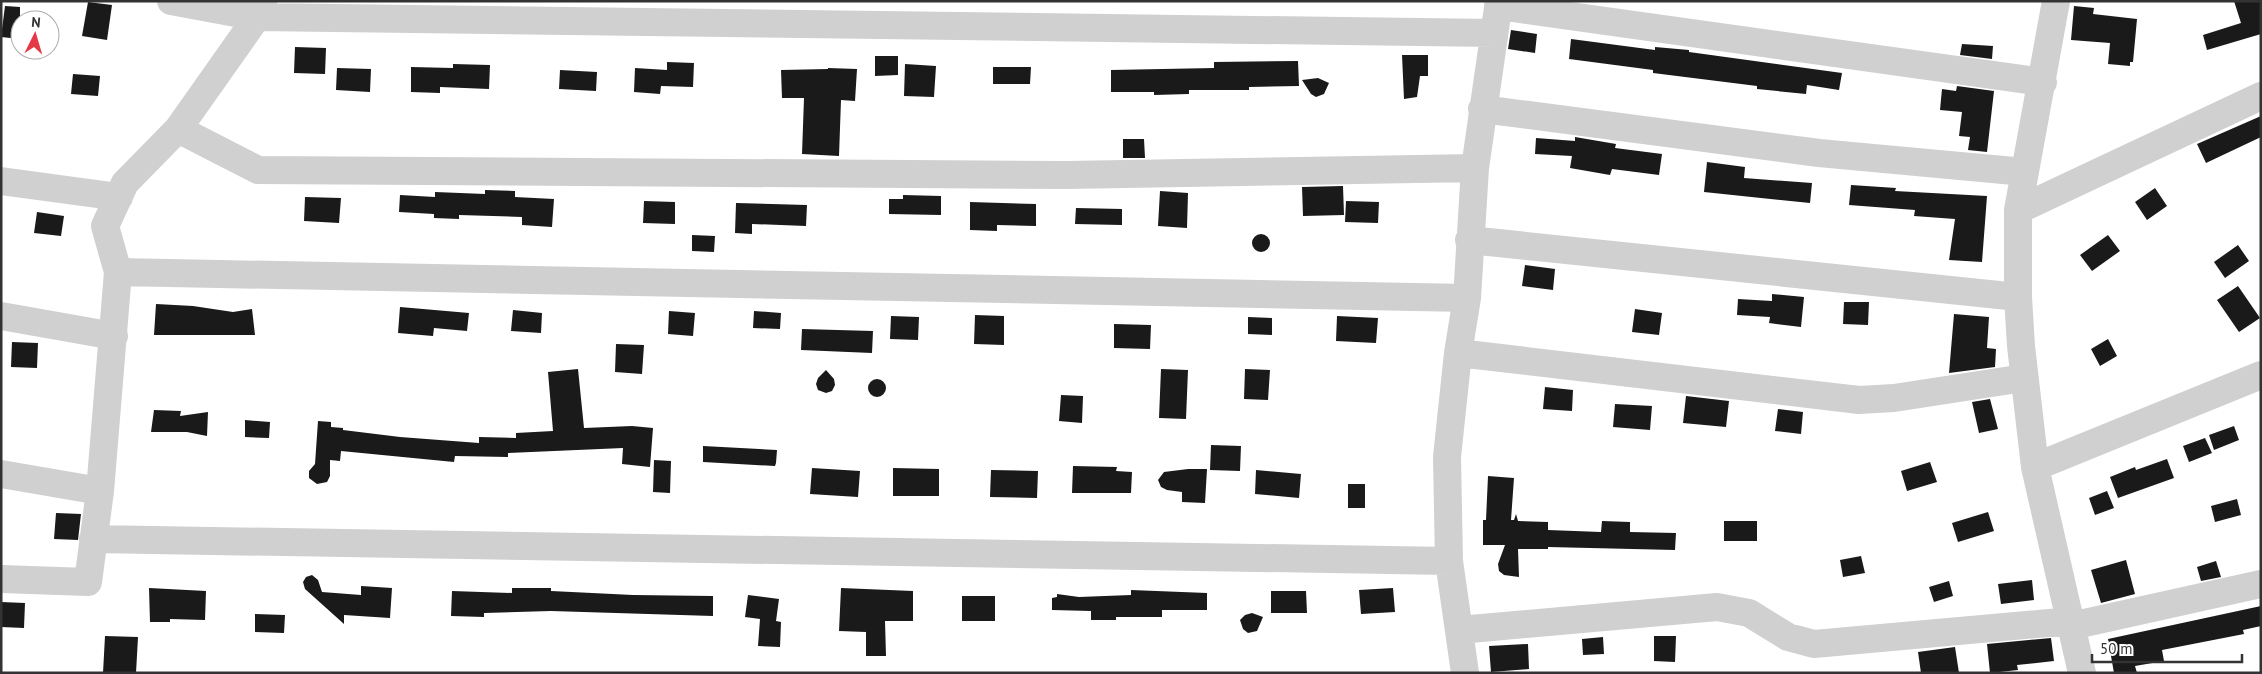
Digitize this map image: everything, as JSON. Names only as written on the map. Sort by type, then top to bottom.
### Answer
[{"type":"street","points":[[171,1],[260,9],[1494,33]]},
{"type":"street","points":[[2056,1],[2043,82],[2018,210],[2018,298],[2024,378],[2035,467],[2082,673]]},
{"type":"street","points":[[1465,673],[1449,561],[1447,457],[1458,353],[1467,298],[1469,240],[1475,168],[1482,109],[1499,4],[2043,82]]},
{"type":"street","points":[[1,579],[88,582],[100,491],[118,272],[105,226],[125,183],[178,129],[260,9]]},
{"type":"street","points":[[2018,210],[2261,96]]},
{"type":"street","points":[[1482,109],[1819,153],[2025,172]]},
{"type":"street","points":[[178,129],[258,170],[1066,175],[1475,168]]},
{"type":"street","points":[[1,181],[119,197]]},
{"type":"street","points":[[1469,240],[2018,298]]},
{"type":"street","points":[[118,272],[1467,298]]},
{"type":"street","points":[[1,316],[114,336]]},
{"type":"street","points":[[1458,353],[1860,400],[1894,398],[2024,378]]},
{"type":"street","points":[[2035,467],[2261,374]]},
{"type":"street","points":[[1,474],[100,491]]},
{"type":"street","points":[[93,539],[1449,561]]},
{"type":"street","points":[[1459,630],[1717,607],[1749,613],[1788,637],[1814,644],[2071,623],[2261,584]]},
{"type":"building","points":[[2234,1],[2261,1],[2261,34],[2207,50],[2203,35],[2241,23]]},
{"type":"building","points":[[88,2],[112,5],[107,40],[82,36]]},
{"type":"building","points":[[5,6],[20,7],[20,10],[10,10],[10,38],[1,37]]},
{"type":"building","points":[[2074,6],[2094,8],[2093,14],[2137,19],[2133,62],[2130,62],[2130,66],[2108,64],[2110,43],[2071,40]]},
{"type":"building","points":[[1511,30],[1537,34],[1535,53],[1508,49]]},
{"type":"building","points":[[1571,39],[1655,50],[1655,47],[1689,50],[1689,52],[1842,73],[1839,90],[1807,85],[1806,94],[1757,89],[1757,86],[1653,73],[1653,70],[1569,59]]},
{"type":"building","points":[[1962,44],[1993,46],[1992,59],[1960,55]]},
{"type":"building","points":[[295,47],[326,48],[325,74],[294,73]]},
{"type":"building","points":[[1402,55],[1428,55],[1428,76],[1420,76],[1417,97],[1404,99]]},
{"type":"building","points":[[875,56],[898,56],[898,75],[875,76]]},
{"type":"building","points":[[1298,61],[1299,86],[1249,87],[1249,90],[1189,90],[1189,94],[1154,95],[1154,92],[1111,92],[1111,70],[1214,68],[1214,62]]},
{"type":"building","points":[[667,62],[694,63],[693,87],[661,86],[660,94],[634,92],[635,68],[667,70]]},
{"type":"building","points":[[453,64],[490,65],[489,89],[440,87],[440,93],[411,92],[411,67],[453,68]]},
{"type":"building","points":[[905,64],[936,66],[934,97],[904,96]]},
{"type":"building","points":[[993,67],[1031,67],[1030,84],[993,84]]},
{"type":"building","points":[[337,68],[371,69],[370,92],[336,90]]},
{"type":"building","points":[[857,69],[855,101],[841,100],[839,156],[802,154],[804,98],[782,98],[781,70]]},
{"type":"building","points":[[560,70],[597,72],[596,91],[559,89]]},
{"type":"building","points":[[73,74],[100,76],[98,96],[71,94]]},
{"type":"building","points":[[1318,78],[1329,83],[1324,94],[1316,97],[1311,94],[1302,80]]},
{"type":"building","points":[[1957,86],[1994,91],[1987,152],[1968,150],[1970,137],[1959,136],[1962,112],[1940,110],[1942,89],[1956,91]]},
{"type":"building","points":[[2261,116],[2261,137],[2206,163],[2197,144]]},
{"type":"building","points":[[1575,137],[1616,144],[1615,148],[1662,154],[1659,175],[1612,169],[1610,175],[1570,168],[1572,156],[1535,154],[1536,138],[1575,141]]},
{"type":"building","points":[[1123,139],[1144,139],[1145,158],[1123,158]]},
{"type":"building","points":[[1707,162],[1745,167],[1744,178],[1812,183],[1810,203],[1704,192]]},
{"type":"building","points":[[1851,185],[1896,188],[1895,191],[1987,196],[1982,262],[1949,260],[1955,219],[1914,216],[1915,210],[1849,205]]},
{"type":"building","points":[[1343,186],[1344,215],[1303,216],[1302,187]]},
{"type":"building","points":[[2155,188],[2167,206],[2147,220],[2135,202]]},
{"type":"building","points":[[485,190],[515,191],[515,197],[554,199],[552,227],[522,225],[522,217],[459,215],[459,219],[434,218],[434,214],[399,212],[400,195],[435,197],[435,192],[485,194]]},
{"type":"building","points":[[1160,191],[1188,193],[1187,228],[1158,226]]},
{"type":"building","points":[[903,195],[941,196],[941,215],[889,214],[889,199],[903,199]]},
{"type":"building","points":[[305,197],[341,198],[339,223],[304,221]]},
{"type":"building","points":[[644,201],[675,202],[675,224],[643,223]]},
{"type":"building","points":[[1346,201],[1379,202],[1378,223],[1345,222]]},
{"type":"building","points":[[970,202],[1036,204],[1036,226],[997,225],[997,231],[970,230]]},
{"type":"building","points":[[736,203],[807,205],[806,226],[752,224],[752,234],[735,233]]},
{"type":"building","points":[[1076,208],[1122,209],[1122,225],[1075,224]]},
{"type":"building","points":[[37,212],[64,216],[61,236],[34,233]]},
{"type":"building","points":[[1257,234],[1265,234],[1270,239],[1268,250],[1257,252],[1252,247],[1252,239]]},
{"type":"building","points":[[692,235],[715,236],[714,252],[692,251]]},
{"type":"building","points":[[2108,235],[2120,251],[2092,271],[2080,255]]},
{"type":"building","points":[[2238,245],[2249,261],[2225,278],[2214,262]]},
{"type":"building","points":[[1525,265],[1555,269],[1553,290],[1522,286]]},
{"type":"building","points":[[2238,286],[2260,318],[2239,332],[2217,300]]},
{"type":"building","points":[[1772,294],[1804,297],[1801,327],[1769,323],[1770,317],[1737,315],[1738,299],[1772,301]]},
{"type":"building","points":[[1844,302],[1869,302],[1868,325],[1843,324]]},
{"type":"building","points":[[156,304],[193,306],[233,312],[252,309],[255,335],[154,335]]},
{"type":"building","points":[[400,307],[469,313],[467,331],[434,328],[433,336],[398,333]]},
{"type":"building","points":[[1635,309],[1662,313],[1659,335],[1632,332]]},
{"type":"building","points":[[513,310],[542,313],[541,333],[511,331]]},
{"type":"building","points":[[669,311],[695,313],[693,336],[668,334]]},
{"type":"building","points":[[754,311],[781,313],[780,329],[753,328]]},
{"type":"building","points":[[1954,314],[1989,317],[1987,348],[1996,349],[1995,367],[1949,373]]},
{"type":"building","points":[[975,315],[1004,316],[1004,345],[974,344]]},
{"type":"building","points":[[891,316],[919,317],[918,340],[890,339]]},
{"type":"building","points":[[1337,316],[1378,318],[1376,343],[1336,341]]},
{"type":"building","points":[[1248,317],[1272,318],[1272,335],[1248,334]]},
{"type":"building","points":[[1114,324],[1151,325],[1150,349],[1114,348]]},
{"type":"building","points":[[802,329],[873,331],[872,353],[801,350]]},
{"type":"building","points":[[2108,339],[2117,356],[2100,366],[2091,349]]},
{"type":"building","points":[[12,342],[38,343],[37,368],[11,367]]},
{"type":"building","points":[[616,344],[644,345],[642,374],[615,372]]},
{"type":"building","points":[[578,369],[584,428],[632,426],[653,428],[650,467],[622,464],[623,448],[508,453],[508,457],[455,456],[454,462],[341,451],[340,461],[330,460],[330,476],[327,482],[317,484],[309,478],[309,471],[315,464],[318,421],[331,422],[331,427],[343,428],[343,430],[400,437],[479,443],[479,437],[516,438],[516,433],[553,431],[548,372]]},
{"type":"building","points":[[1161,369],[1188,370],[1186,419],[1159,418]]},
{"type":"building","points":[[1245,369],[1270,370],[1268,400],[1244,399]]},
{"type":"building","points":[[826,370],[834,379],[835,385],[832,391],[826,393],[818,390],[816,384],[818,378]]},
{"type":"building","points":[[877,379],[883,382],[886,388],[883,394],[877,397],[871,394],[868,388],[871,382]]},
{"type":"building","points":[[1545,387],[1573,390],[1572,411],[1543,409]]},
{"type":"building","points":[[1061,395],[1083,396],[1082,423],[1059,421]]},
{"type":"building","points":[[1686,396],[1729,401],[1726,427],[1683,423]]},
{"type":"building","points":[[1990,399],[1998,429],[1979,433],[1972,402]]},
{"type":"building","points":[[1615,404],[1652,406],[1650,430],[1613,427]]},
{"type":"building","points":[[1778,409],[1803,412],[1801,434],[1775,431]]},
{"type":"building","points":[[154,410],[181,411],[180,416],[208,412],[207,436],[187,432],[151,432]]},
{"type":"building","points":[[245,420],[270,422],[269,438],[245,437]]},
{"type":"building","points":[[2234,426],[2239,440],[2214,450],[2209,435]]},
{"type":"building","points":[[2205,438],[2212,453],[2189,462],[2183,446]]},
{"type":"building","points":[[1211,445],[1241,446],[1240,471],[1210,470]]},
{"type":"building","points":[[703,446],[777,450],[776,463],[775,466],[703,462]]},
{"type":"building","points":[[2167,459],[2174,478],[2118,498],[2110,477],[2135,467],[2136,470]]},
{"type":"building","points":[[654,460],[671,461],[670,493],[653,492]]},
{"type":"building","points":[[1930,462],[1937,482],[1907,491],[1901,471]]},
{"type":"building","points":[[1073,466],[1117,467],[1116,471],[1132,472],[1131,493],[1072,493]]},
{"type":"building","points":[[812,468],[860,471],[858,497],[810,494]]},
{"type":"building","points":[[893,468],[939,469],[939,496],[893,496]]},
{"type":"building","points":[[1207,469],[1205,503],[1182,502],[1182,492],[1167,490],[1161,487],[1158,480],[1164,472]]},
{"type":"building","points":[[991,470],[1038,471],[1037,498],[990,497]]},
{"type":"building","points":[[1256,470],[1301,474],[1299,498],[1255,494]]},
{"type":"building","points":[[1488,476],[1514,478],[1511,520],[1514,520],[1516,514],[1518,521],[1548,522],[1548,530],[1601,532],[1602,521],[1630,522],[1630,532],[1676,533],[1675,550],[1548,547],[1548,549],[1518,549],[1519,577],[1504,575],[1499,571],[1498,564],[1505,545],[1483,545],[1483,520],[1486,520]]},
{"type":"building","points":[[1348,484],[1365,484],[1365,508],[1348,508]]},
{"type":"building","points":[[2107,491],[2114,508],[2095,515],[2089,498]]},
{"type":"building","points":[[2237,499],[2241,515],[2215,522],[2211,506]]},
{"type":"building","points":[[1988,512],[1994,531],[1958,542],[1952,523]]},
{"type":"building","points":[[56,513],[81,514],[78,540],[54,539]]},
{"type":"building","points":[[1724,521],[1757,521],[1757,541],[1724,541]]},
{"type":"building","points":[[1861,556],[1865,573],[1843,577],[1840,560]]},
{"type":"building","points":[[2126,560],[2135,594],[2101,603],[2091,570]]},
{"type":"building","points":[[2216,561],[2221,577],[2201,581],[2197,567]]},
{"type":"building","points":[[312,575],[318,580],[322,592],[361,595],[361,586],[392,588],[390,618],[344,615],[344,624],[305,589],[303,582],[306,577]]},
{"type":"building","points":[[2032,580],[2034,600],[2001,604],[1998,584]]},
{"type":"building","points":[[1949,581],[1953,596],[1934,602],[1929,587]]},
{"type":"building","points":[[149,588],[206,591],[205,620],[170,619],[170,622],[150,622]]},
{"type":"building","points":[[512,588],[551,588],[551,591],[633,595],[713,596],[713,616],[551,611],[484,613],[484,617],[451,616],[452,591],[512,593]]},
{"type":"building","points":[[841,588],[913,591],[913,621],[885,621],[886,656],[866,656],[866,632],[839,631]]},
{"type":"building","points":[[1393,588],[1395,612],[1361,614],[1359,590]]},
{"type":"building","points":[[1131,590],[1207,593],[1207,610],[1162,610],[1162,617],[1116,617],[1116,620],[1091,620],[1091,611],[1052,610],[1052,598],[1057,597],[1057,594],[1079,597],[1131,595]]},
{"type":"building","points":[[1271,591],[1306,591],[1307,613],[1271,613]]},
{"type":"building","points":[[748,595],[779,599],[776,621],[781,622],[780,647],[758,646],[760,619],[745,617]]},
{"type":"building","points":[[962,596],[995,596],[995,621],[962,621]]},
{"type":"building","points":[[1,602],[25,603],[24,628],[1,627]]},
{"type":"building","points":[[2261,606],[2261,626],[2243,630],[2244,634],[2162,650],[2164,661],[2135,666],[2137,673],[2114,673],[2108,639]]},
{"type":"building","points":[[1252,613],[1263,617],[1257,631],[1248,633],[1243,629],[1240,620],[1245,615]]},
{"type":"building","points":[[255,614],[285,615],[284,633],[255,632]]},
{"type":"building","points":[[105,636],[138,637],[136,673],[103,673]]},
{"type":"building","points":[[1654,636],[1676,636],[1675,662],[1654,661]]},
{"type":"building","points":[[1603,637],[1604,654],[1583,655],[1582,639]]},
{"type":"building","points":[[2051,638],[2054,661],[2017,665],[2018,670],[1990,673],[1987,644]]},
{"type":"building","points":[[1528,644],[1529,669],[1491,672],[1489,646]]},
{"type":"building","points":[[1955,647],[1959,673],[1921,673],[1918,652]]}]
